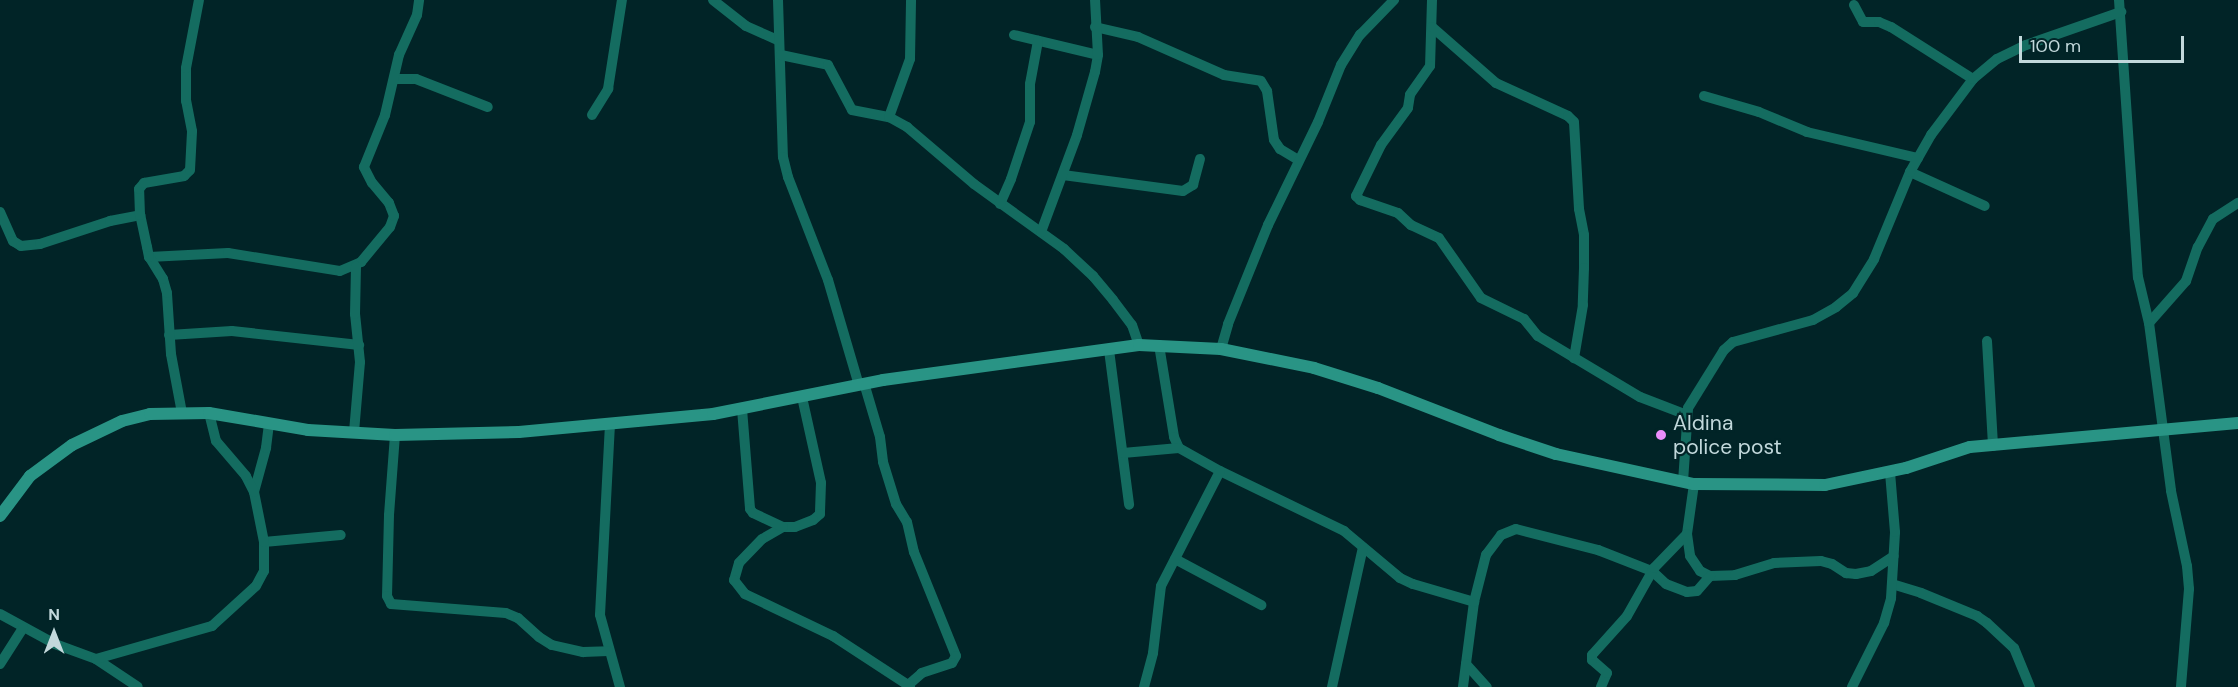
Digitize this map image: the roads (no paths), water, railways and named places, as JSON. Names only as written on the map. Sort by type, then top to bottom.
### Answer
[{"type":"street","points":[[182,412],[169,335],[165,285],[149,257],[140,215],[139,189],[142,184],[184,176],[190,170],[192,131],[185,94],[190,43],[197,22],[199,0]]},
{"type":"street","points":[[149,257],[228,253],[330,270],[356,266],[384,235],[394,216],[389,203],[372,183],[364,167],[385,115],[399,55],[417,15],[419,0]]},
{"type":"street","points":[[592,115],[609,89],[622,0]]},
{"type":"street","points":[[713,0],[746,26],[779,40]]},
{"type":"street","points":[[778,0],[782,133],[788,177],[828,280],[880,438],[883,462],[896,504],[907,522],[914,552],[956,656],[952,663],[922,673],[909,686],[833,636],[758,602],[738,586],[733,575],[739,563],[762,539],[783,527]]},
{"type":"street","points":[[889,117],[910,59],[910,0]]},
{"type":"street","points":[[1221,349],[1228,324],[1298,160],[1318,122],[1347,55],[1360,34],[1394,0]]},
{"type":"street","points":[[1432,0],[1430,66],[1410,95],[1408,108],[1381,145],[1356,196],[1360,200],[1398,213],[1411,225],[1438,238],[1481,298],[1524,319],[1538,336],[1640,397],[1687,415]]},
{"type":"street","points":[[2119,0],[2137,263],[2149,323],[2171,491],[2184,544],[2189,589],[2181,687]]},
{"type":"street","points":[[1041,232],[1088,102],[1098,55],[1092,1]]},
{"type":"street","points":[[1854,5],[1863,22],[1879,22],[1892,27],[1973,79]]},
{"type":"street","points":[[1894,556],[1871,571],[1856,574],[1846,573],[1832,564],[1821,561],[1773,563],[1735,575],[1710,576],[1694,565],[1690,556],[1687,534],[1689,483],[1687,415],[1694,394],[1728,346],[1813,320],[1836,307],[1853,293],[1874,259],[1910,172],[1942,118],[1973,79],[1997,59],[2019,48],[2121,12]]},
{"type":"street","points":[[1095,27],[1138,37],[1224,75],[1261,81],[1267,91],[1274,140],[1280,149],[1298,160]]},
{"type":"street","points":[[1432,27],[1496,83],[1568,116],[1574,123],[1579,209],[1584,235],[1583,305],[1574,358]]},
{"type":"street","points":[[1014,34],[1098,55]]},
{"type":"street","points":[[1000,204],[1030,122],[1030,84],[1038,41]]},
{"type":"street","points":[[781,55],[828,65],[849,108],[854,111],[889,117],[908,127],[1000,204],[1041,232],[1094,276],[1132,325],[1139,345]]},
{"type":"street","points":[[395,79],[416,79],[488,107]]},
{"type":"street","points":[[1704,96],[1760,112],[1807,132],[1918,158]]},
{"type":"street","points":[[1063,176],[1167,191],[1186,191],[1194,185],[1200,159]]},
{"type":"street","points":[[1910,172],[1985,206]]},
{"type":"street","points":[[2149,323],[2186,281],[2198,247],[2213,219],[2238,203]]},
{"type":"street","points":[[0,212],[14,241],[21,246],[40,244],[110,221],[140,215]]},
{"type":"street","points":[[354,432],[360,362],[355,314],[356,266]]},
{"type":"street","points":[[169,335],[232,331],[358,345]]},
{"type":"street","points":[[1988,341],[1993,446]]},
{"type":"street","points":[[0,516],[30,476],[72,445],[130,418],[182,412],[209,413],[308,430],[395,435],[519,432],[742,410],[861,384],[1139,345],[1221,349],[1344,377],[1556,454],[1689,483],[1815,486],[1890,472],[1955,450],[2238,423]]},
{"type":"street","points":[[1160,345],[1174,438],[1179,448],[1220,471],[1325,520],[1406,581],[1474,602]]},
{"type":"street","points":[[1109,350],[1129,504]]},
{"type":"street","points":[[742,410],[750,509],[753,513],[783,527],[795,527],[813,520],[822,510],[821,483],[802,397]]},
{"type":"street","points":[[96,658],[170,636],[192,633],[217,623],[259,582],[266,567],[264,542],[254,492],[246,476],[216,441],[209,413]]},
{"type":"street","points":[[254,492],[266,448],[269,424]]},
{"type":"street","points":[[610,424],[600,615],[608,651],[622,687]]},
{"type":"street","points":[[395,435],[389,515],[387,596],[391,604],[506,613],[518,618],[539,638],[552,645],[584,652],[608,651]]},
{"type":"street","points":[[1123,453],[1179,448]]},
{"type":"street","points":[[1144,687],[1153,652],[1161,586],[1220,471]]},
{"type":"street","points":[[1852,687],[1884,623],[1892,584],[1895,516],[1890,472]]},
{"type":"street","points":[[1463,687],[1474,602],[1486,555],[1501,535],[1511,530],[1522,529],[1598,550],[1652,571],[1666,584],[1687,592],[1696,591],[1710,576]]},
{"type":"street","points":[[1601,687],[1607,674],[1594,662],[1592,655],[1627,616],[1652,571],[1687,534]]},
{"type":"street","points":[[264,542],[341,536]]},
{"type":"street","points":[[1332,687],[1363,547]]},
{"type":"street","points":[[1175,559],[1261,605]]},
{"type":"street","points":[[1892,584],[1921,593],[1977,616],[1987,623],[2014,648],[2030,687]]},
{"type":"street","points":[[0,614],[61,646],[96,658],[138,687]]},
{"type":"street","points":[[0,664],[23,628]]},
{"type":"street","points":[[1466,664],[1487,687]]},
{"type":"place","name":"Aldina police post","points":[[1661,435]]}]
